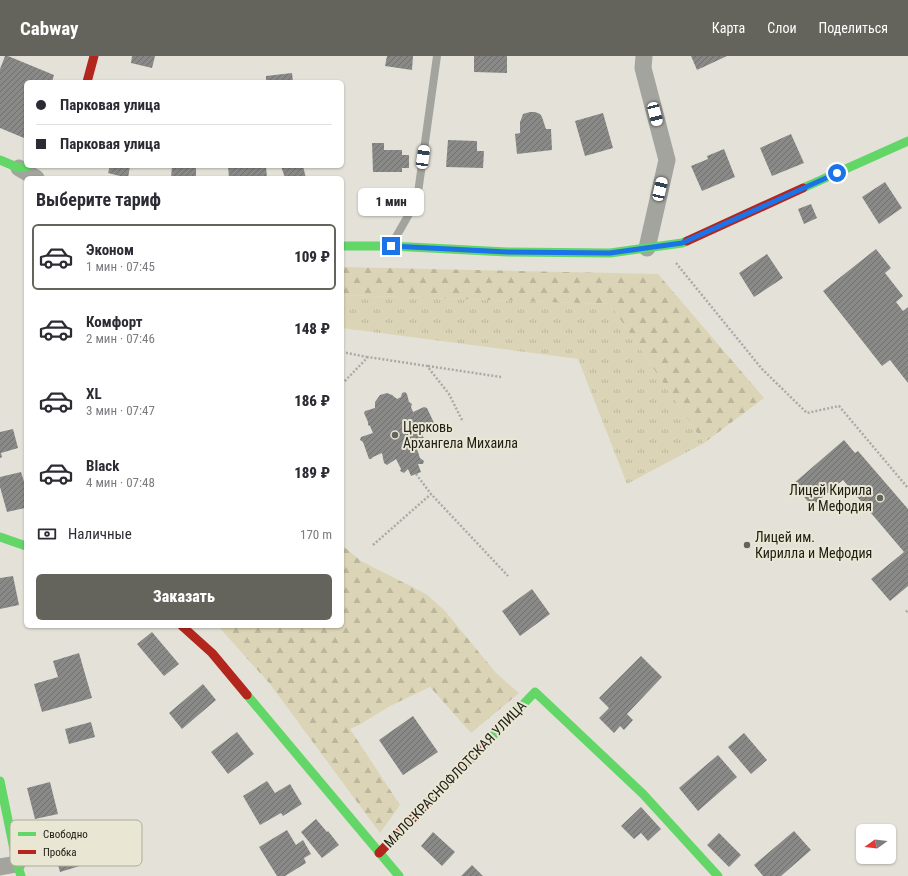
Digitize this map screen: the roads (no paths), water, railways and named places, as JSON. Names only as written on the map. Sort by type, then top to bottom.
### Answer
[{"type":"street","points":[[88,80],[94,56]]},
{"type":"street","points":[[644,56],[643,68],[667,160],[654,247]]},
{"type":"street","points":[[344,246],[391,246],[507,252],[610,253],[682,243],[908,141]]},
{"type":"street","points":[[0,160],[24,167]]},
{"type":"street","points":[[25,168],[34,176]]},
{"type":"street","points":[[0,537],[24,545]]},
{"type":"street","name":"МАЛО-КРАСНОФЛОТСКАЯ УЛИЦА","points":[[184,628],[212,653],[378,853],[399,876]]},
{"type":"street","name":"МАЛО-КРАСНОФЛОТСКАЯ УЛИЦА","points":[[378,853],[536,692],[643,794],[718,876]]},
{"type":"street","points":[[0,781],[10,828]]},
{"type":"street","points":[[0,867],[19,870]]},
{"type":"lane","points":[[391,246],[417,200],[437,56]]},
{"type":"place","name":"Церковь Архангела Михаила","points":[[395,435]]},
{"type":"place","name":"Лицей Кирила и Мефодия","points":[[880,498]]},
{"type":"place","name":"Лицей им. Кирилла и Мефодия","points":[[747,545]]}]
